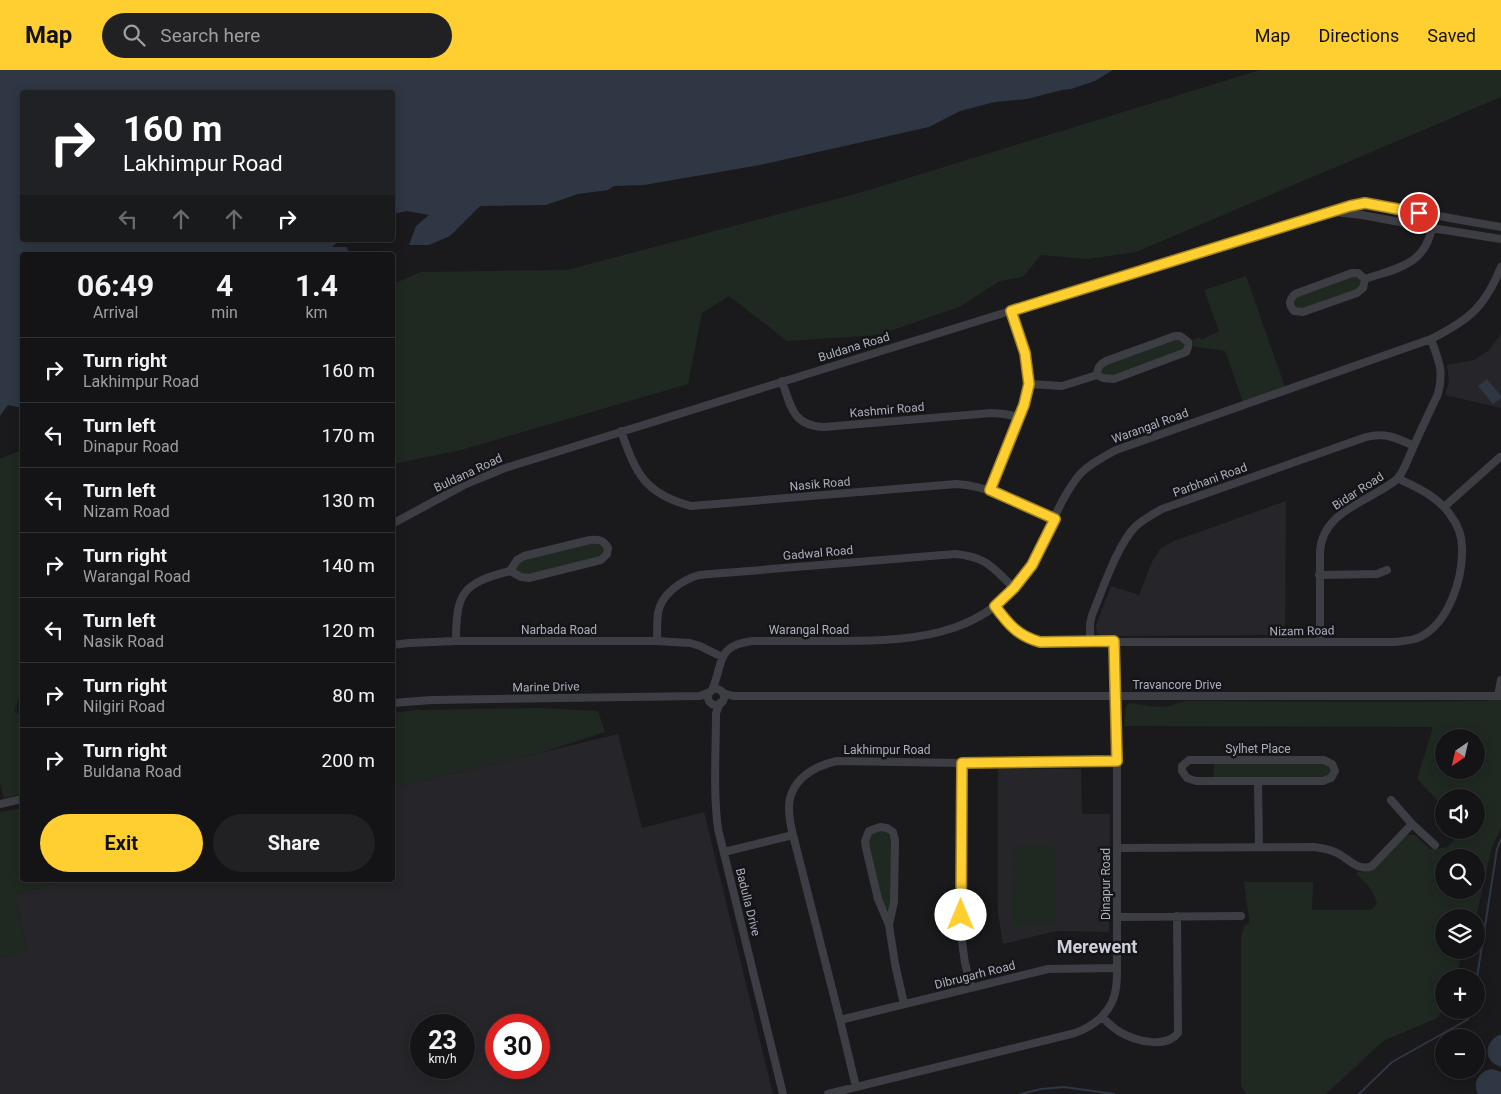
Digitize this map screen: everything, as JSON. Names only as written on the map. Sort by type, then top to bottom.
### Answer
[{"type":"street","name":"Buldana Road","points":[[395,522],[466,484],[506,468],[1350,206],[1365,203],[1501,227]]},
{"type":"street","name":"Buldana Road","points":[[1330,212],[1362,214],[1501,239]]},
{"type":"street","points":[[1365,279],[1399,267],[1418,257],[1424,250],[1432,228]]},
{"type":"street","name":"Warangal Road","points":[[722,657],[734,645],[752,641],[876,641],[932,635],[962,625],[995,606],[1014,588],[1032,565],[1067,493],[1082,472],[1091,464],[1116,450],[1431,339],[1458,325],[1480,307],[1490,293],[1501,267]]},
{"type":"street","points":[[1352,273],[1358,273],[1365,279],[1363,288],[1357,293],[1303,312],[1294,310],[1290,306],[1290,301],[1295,294],[1352,273]]},
{"type":"street","points":[[990,490],[1028,394],[1029,384],[1025,353],[1011,311]]},
{"type":"street","points":[[1175,336],[1184,338],[1188,342],[1186,352],[1180,355],[1114,379],[1103,378],[1097,374],[1097,370],[1102,363],[1175,336]]},
{"type":"street","name":"Bidar Road","points":[[1320,641],[1321,543],[1326,529],[1340,515],[1398,479],[1438,394],[1441,383],[1441,371],[1431,339]]},
{"type":"street","points":[[1029,384],[1062,386],[1097,374]]},
{"type":"street","name":"Kashmir Road","points":[[782,381],[794,414],[806,424],[814,426],[991,413],[1020,417]]},
{"type":"street","name":"Nasik Road","points":[[621,431],[634,466],[644,480],[664,497],[691,506],[946,484],[966,485],[990,490],[1055,519]]},
{"type":"street","name":"Parbhani Road","points":[[1090,642],[1092,615],[1120,550],[1134,528],[1151,515],[1366,437],[1382,434],[1400,439],[1414,446]]},
{"type":"street","points":[[1444,507],[1500,457]]},
{"type":"street","name":"Nizam Road","points":[[995,606],[1011,626],[1028,638],[1040,642],[1394,642],[1419,638],[1431,630],[1448,610],[1461,567],[1462,547],[1460,531],[1452,516],[1444,507],[1424,492],[1398,479]]},
{"type":"street","points":[[456,641],[457,608],[460,600],[470,586],[481,579],[510,571],[517,560],[524,556],[590,540],[600,540],[608,548],[607,554],[601,560],[529,578],[521,577],[510,571]]},
{"type":"street","name":"Gadwal Road","points":[[657,641],[658,611],[665,598],[679,584],[699,574],[955,554],[970,555],[984,560],[1014,588]]},
{"type":"street","points":[[1320,575],[1377,574],[1387,570]]},
{"type":"street","name":"Narbada Road","points":[[395,644],[409,642],[456,641],[657,641],[690,643],[722,657]]},
{"type":"street","name":"Dinapur Road","points":[[828,1094],[1075,1033],[1087,1029],[1102,1017],[1108,1009],[1116,988],[1117,968],[1117,761],[1114,641]]},
{"type":"street","points":[[722,657],[711,696],[714,704],[722,697]]},
{"type":"street","points":[[718,676],[722,697]]},
{"type":"street","points":[[1499,696],[1501,680]]},
{"type":"street","points":[[711,696],[716,689],[722,697]]},
{"type":"street","name":"Marine Drive","points":[[395,703],[432,700],[711,696]]},
{"type":"street","name":"Badulla Drive","points":[[711,696],[716,713],[716,811],[718,829],[783,1094]]},
{"type":"street","name":"Travancore Drive","points":[[722,697],[1499,696]]},
{"type":"street","name":"Badulla Drive","points":[[716,713],[722,697]]},
{"type":"street","name":"Sylhet Place","points":[[1189,760],[1324,760],[1332,764],[1335,771],[1331,778],[1327,780],[1258,781],[1196,781],[1187,778],[1182,770],[1182,766],[1189,760]]},
{"type":"street","name":"Lakhimpur Road","points":[[856,1087],[793,835],[789,806],[794,789],[808,772],[818,766],[838,761],[962,763],[1117,761]]},
{"type":"street","points":[[962,763],[960,934],[971,987]]},
{"type":"street","points":[[1258,781],[1259,847]]},
{"type":"street","points":[[0,804],[20,799]]},
{"type":"street","points":[[1390,800],[1435,845]]},
{"type":"street","points":[[1117,848],[1314,847],[1326,848],[1344,857],[1356,866],[1366,868],[1372,866],[1412,824]]},
{"type":"street","points":[[889,925],[894,902],[895,840],[893,832],[887,828],[880,827],[868,831],[865,841],[878,899],[889,925],[904,1004]]},
{"type":"street","points":[[724,852],[793,835]]},
{"type":"street","points":[[1102,1017],[1119,1032],[1145,1041],[1163,1042],[1172,1039],[1178,1033],[1177,916]]},
{"type":"street","points":[[1117,917],[1241,916]]},
{"type":"street","name":"Dibrugarh Road","points":[[840,1020],[1048,970],[1117,968]]},
{"type":"shaded area","points":[[1260,70],[1501,70],[1501,97],[1136,252],[1088,259],[1041,255],[1023,277],[1000,281],[959,307],[878,335],[787,341],[729,296],[702,313],[688,384],[461,450],[395,464],[395,283],[421,272],[567,270],[866,191]]},
{"type":"shaded area","points":[[1356,275],[1362,281],[1361,288],[1308,308],[1294,308],[1293,297]]},
{"type":"shaded area","points":[[1246,276],[1285,387],[1243,402],[1225,351],[1191,346],[1190,341],[1200,337],[1201,340],[1219,331],[1204,290]]},
{"type":"shaded area","points":[[1501,334],[1501,408],[1445,395],[1449,381],[1447,365],[1474,360],[1489,350]]},
{"type":"shaded area","points":[[1182,338],[1186,348],[1117,375],[1103,375],[1101,372],[1101,367],[1170,339]]},
{"type":"shaded area","points":[[20,451],[20,697],[14,711],[20,715],[20,794],[4,798],[0,783],[0,459]]},
{"type":"shaded area","points":[[1286,501],[1285,635],[1101,636],[1097,632],[1096,625],[1111,586],[1139,595],[1152,562],[1160,549],[1174,541]]},
{"type":"shaded area","points":[[595,540],[605,545],[604,556],[525,576],[516,571],[515,568],[522,559]]},
{"type":"shaded area","points":[[1501,699],[1501,828],[1492,847],[1485,878],[1485,849],[1435,849],[1435,899],[1480,899],[1478,909],[1435,909],[1435,959],[1460,959],[1458,969],[1435,969],[1435,1019],[1383,1041],[1326,1094],[1246,1094],[1241,1086],[1241,936],[1245,925],[1249,923],[1244,882],[1313,882],[1312,910],[1371,910],[1377,904],[1374,895],[1356,874],[1374,868],[1404,837],[1409,835],[1415,835],[1430,849],[1447,847],[1455,839],[1485,839],[1485,789],[1435,789],[1435,798],[1417,779],[1433,727],[1124,726],[1126,706],[1129,703],[1165,707],[1185,701],[1402,702]]},
{"type":"shaded area","points":[[536,708],[598,711],[605,732],[543,752],[395,788],[395,713],[416,710]]},
{"type":"shaded area","points":[[618,734],[642,828],[704,812],[773,1094],[0,1094],[0,958],[27,950],[15,895],[60,882],[395,882],[395,788]]},
{"type":"shaded area","points":[[1214,762],[1323,762],[1329,765],[1331,771],[1329,776],[1325,777],[1214,778]]},
{"type":"shaded area","points":[[998,768],[1081,769],[1082,814],[1110,814],[1109,932],[1057,931],[1003,944],[998,913]]},
{"type":"shaded area","points":[[20,808],[20,882],[60,882],[15,895],[27,950],[0,958],[0,812]]},
{"type":"shaded area","points":[[883,830],[891,838],[892,895],[888,910],[882,903],[867,841],[870,833]]},
{"type":"shaded area","points":[[1013,845],[1055,845],[1055,925],[1012,925]]},
{"type":"water","points":[[0,70],[1113,70],[1095,81],[1071,89],[1027,99],[995,102],[960,111],[929,127],[760,165],[644,185],[614,186],[608,190],[578,194],[546,205],[480,206],[450,236],[429,245],[409,245],[416,226],[429,215],[407,211],[395,214],[395,90],[20,90],[20,242],[338,242],[332,247],[347,247],[348,252],[20,252],[20,408],[8,405],[0,416]]},
{"type":"water","points":[[1487,379],[1501,396],[1493,404],[1478,386]]},
{"type":"water","points":[[1501,1035],[1501,1067],[1491,1061],[1488,1052],[1490,1043]]},
{"type":"water","points":[[1492,1069],[1501,1072],[1501,1094],[1478,1094],[1476,1081],[1477,1079],[1485,1079],[1485,1071]]},
{"type":"waterway","points":[[1478,969],[1497,849],[1501,839]]},
{"type":"waterway","points":[[1359,1094],[1392,1062],[1468,1019]]},
{"type":"waterway","points":[[1021,1094],[1041,1089],[1064,1087],[1114,1094]]},
{"type":"district","name":"Merewent","points":[[1097,946]]},
{"type":"route","points":[[961,915],[962,763],[1117,761],[1114,641],[1040,642],[1018,632],[1002,617],[995,606],[1024,577],[1055,519],[990,490],[1028,394],[1029,384],[1025,353],[1011,311],[1350,206],[1365,203],[1419,213]]}]
